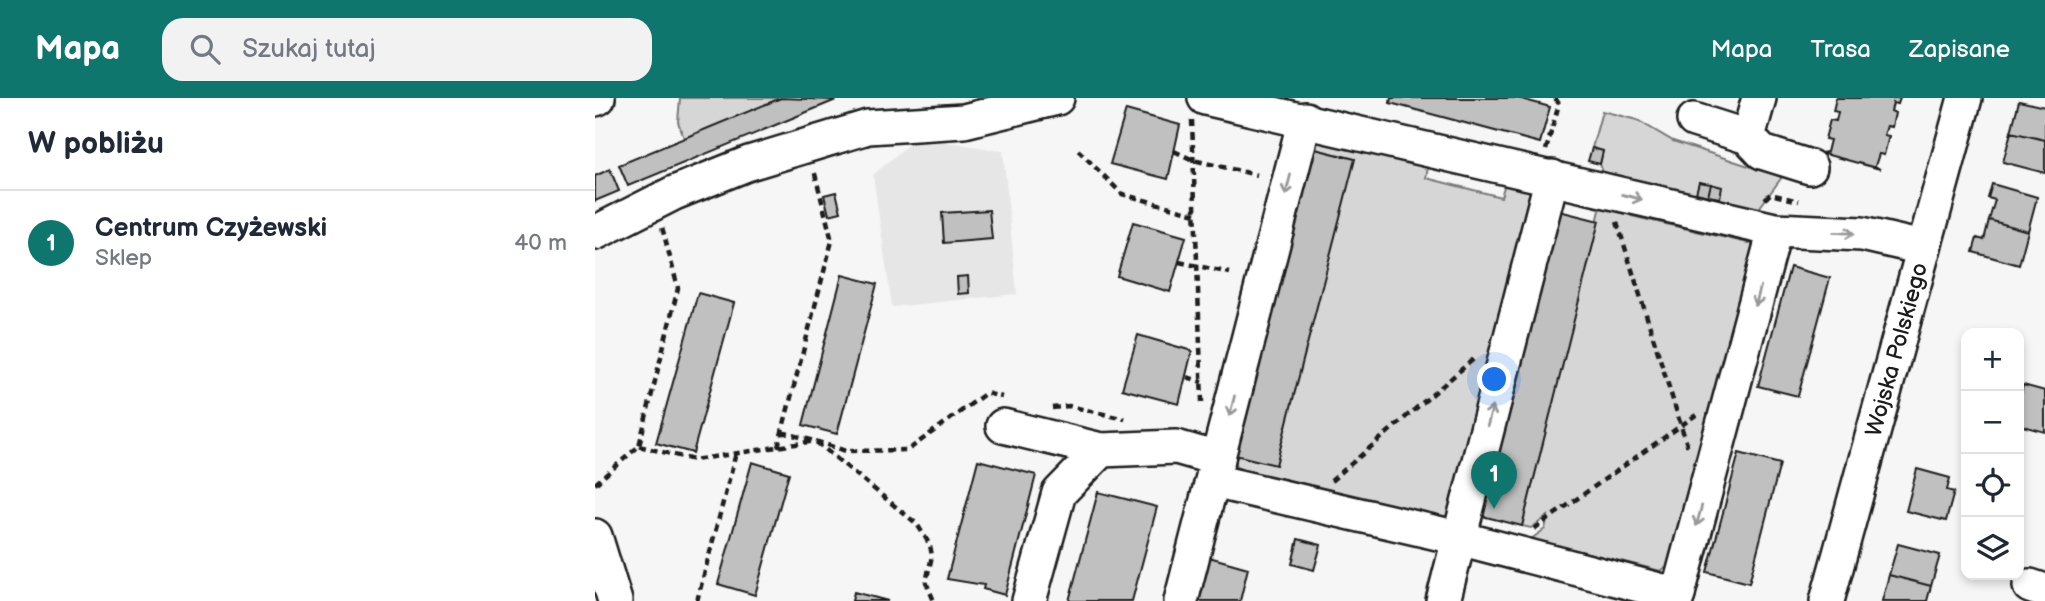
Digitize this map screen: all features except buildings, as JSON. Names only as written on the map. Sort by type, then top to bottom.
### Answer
[{"type":"street","points":[[595,233],[655,203],[749,163],[867,127],[964,121],[1057,98]]},
{"type":"street","points":[[1748,136],[1759,98]]},
{"type":"street","name":"Wojska Polskiego","points":[[1827,601],[1965,98]]},
{"type":"street","points":[[1198,104],[1305,119],[1775,230],[1862,234],[1923,248]]},
{"type":"street","points":[[1181,601],[1305,119]]},
{"type":"street","points":[[1694,120],[1748,136],[1762,152],[1810,167]]},
{"type":"street","points":[[1443,601],[1510,338],[1559,179]]},
{"type":"street","points":[[1007,412],[1101,450],[1176,447],[1216,470],[1677,598],[1775,230]]},
{"type":"street","points":[[1029,601],[1059,493],[1101,450]]},
{"type":"street","points":[[597,552],[615,601]]},
{"type":"path","points":[[1554,120],[1559,104],[1555,98]]},
{"type":"path","points":[[1198,104],[1193,160],[1202,410]]},
{"type":"path","points":[[778,447],[832,241],[807,145]]},
{"type":"path","points":[[1078,150],[1122,194],[1196,214]]},
{"type":"path","points":[[1174,151],[1193,160],[1257,175]]},
{"type":"path","points":[[1607,190],[1689,450]]},
{"type":"path","points":[[595,484],[639,446],[678,288],[655,203]]},
{"type":"path","points":[[1179,262],[1230,273]]},
{"type":"path","points":[[1328,484],[1478,355],[1510,338]]},
{"type":"path","points":[[1187,377],[1202,382]]},
{"type":"path","points":[[1505,550],[1733,389]]},
{"type":"path","points":[[782,432],[846,451],[908,450],[986,393],[1007,412]]},
{"type":"path","points":[[1050,408],[1069,406],[1136,422]]},
{"type":"path","points":[[639,446],[694,460],[815,441],[917,524],[930,545],[932,556],[926,582],[935,601]]},
{"type":"path","points":[[697,601],[736,453]]},
{"type":"shaded area","points":[[680,98],[781,98],[684,138],[678,122]]},
{"type":"shaded area","points":[[1602,111],[1637,120],[1673,141],[1782,177],[1757,211],[1606,182],[1600,164],[1603,151],[1592,148]]},
{"type":"shaded area","points":[[1319,130],[1430,157],[1426,178],[1501,197],[1507,176],[1541,184],[1457,525],[1241,470],[1235,463],[1354,159],[1315,149]]},
{"type":"shaded area","points":[[917,137],[1003,151],[1017,294],[892,307],[873,175]]},
{"type":"shaded area","points":[[1605,190],[1634,198],[1631,216],[1748,243],[1753,224],[1768,228],[1681,554],[1661,571],[1531,539],[1545,529],[1548,516],[1531,528],[1522,526]]},
{"type":"place","name":"Centrum Czyżewski","points":[[1494,509]]}]
